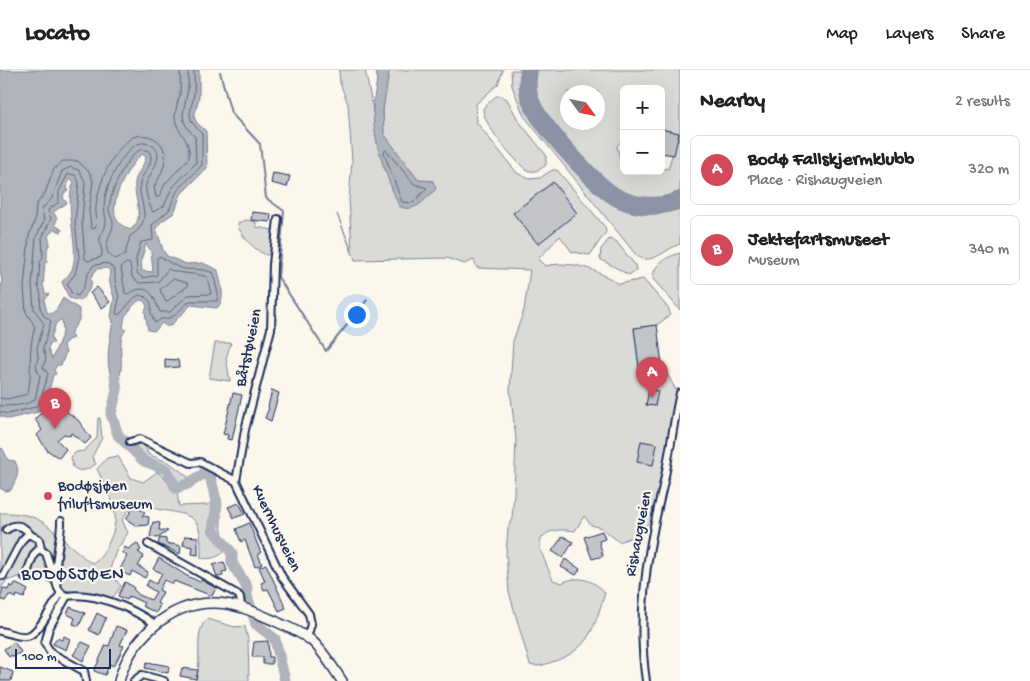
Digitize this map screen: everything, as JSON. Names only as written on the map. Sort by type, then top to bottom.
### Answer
[{"type":"street","name":"Båtstøveien","points":[[236,481],[245,430],[271,329],[273,264],[278,220]]},
{"type":"street","name":"Rishaugveien","points":[[646,681],[642,653],[644,590],[654,518],[660,499],[680,393]]},
{"type":"street","name":"Kvernhusveien","points":[[130,442],[140,439],[191,463],[200,462],[236,481],[282,577],[309,614],[311,624],[307,638]]},
{"type":"street","points":[[54,578],[60,549],[61,521]]},
{"type":"street","points":[[6,530],[17,525],[39,539],[41,549],[46,553],[54,578],[64,594]]},
{"type":"street","points":[[3,576],[22,540],[30,534]]},
{"type":"street","points":[[148,544],[237,594],[240,597],[241,607]]},
{"type":"street","points":[[26,578],[35,552],[41,549]]},
{"type":"street","points":[[64,594],[82,595],[123,606],[155,624]]},
{"type":"street","points":[[0,631],[30,636],[64,594]]},
{"type":"street","points":[[64,594],[49,628],[45,643],[51,654],[84,672],[86,681]]},
{"type":"street","points":[[119,681],[123,667],[134,648],[155,624],[166,616],[202,604],[212,603],[241,607],[307,638],[323,654],[342,681]]},
{"type":"street","points":[[134,681],[142,675],[164,681]]},
{"type":"shaded area","points":[[339,70],[365,70],[378,148],[399,206],[433,181],[418,180],[384,134],[383,110],[388,70],[503,70],[498,84],[476,104],[477,123],[517,173],[529,179],[540,178],[552,170],[557,170],[605,227],[606,232],[590,255],[572,252],[560,236],[538,259],[545,266],[565,264],[584,267],[602,274],[619,284],[643,279],[669,309],[670,315],[657,325],[634,328],[639,367],[662,364],[679,396],[654,519],[632,537],[619,542],[602,528],[591,525],[584,516],[575,531],[558,530],[543,536],[540,547],[553,580],[562,583],[573,579],[585,580],[596,584],[605,593],[593,627],[583,644],[565,657],[549,663],[538,666],[530,665],[509,592],[506,554],[508,528],[512,518],[516,439],[510,390],[513,341],[524,310],[530,270],[477,268],[474,260],[464,264],[447,258],[355,260],[337,214],[352,251],[349,199],[352,161],[348,104],[340,83]]},
{"type":"shaded area","points":[[511,70],[521,70],[520,87],[522,100],[541,129],[582,177],[609,202],[627,211],[642,213],[665,212],[680,208],[680,244],[653,258],[643,259],[637,256],[524,116],[512,86]]},
{"type":"shaded area","points":[[537,70],[680,70],[680,194],[664,199],[647,200],[621,193],[614,189],[574,150],[545,115],[538,103],[535,84]]},
{"type":"shaded area","points":[[496,96],[507,99],[518,120],[546,155],[546,165],[534,171],[526,170],[493,132],[484,115],[483,108]]},
{"type":"shaded area","points":[[246,220],[256,222],[256,227],[273,230],[272,251],[268,255],[254,248],[241,232],[238,223]]},
{"type":"shaded area","points":[[609,239],[616,241],[635,265],[636,270],[629,275],[600,259],[601,249]]},
{"type":"shaded area","points":[[680,253],[680,310],[653,279],[658,265],[670,256]]},
{"type":"shaded area","points":[[215,343],[231,343],[226,358],[230,381],[209,378]]},
{"type":"shaded area","points":[[98,418],[100,418],[102,438],[92,457],[96,464],[84,470],[76,469],[73,467],[71,457],[76,452],[84,451],[97,438]]},
{"type":"shaded area","points":[[138,443],[145,446],[148,454],[170,463],[192,480],[177,487],[162,465],[157,462],[144,460],[131,444]]},
{"type":"shaded area","points":[[118,456],[131,478],[143,482],[157,472],[160,474],[177,491],[179,506],[208,505],[221,498],[221,525],[226,550],[215,557],[201,558],[200,533],[198,525],[194,520],[180,513],[151,508],[134,502],[122,520],[128,533],[116,551],[109,572],[121,586],[114,596],[107,600],[61,589],[32,573],[6,581],[0,590],[0,513],[27,515],[36,519],[52,529],[87,560],[94,563],[99,559],[113,533],[115,514],[110,497],[97,469],[107,458]]},
{"type":"shaded area","points":[[207,619],[235,627],[245,626],[248,640],[249,681],[195,681],[199,666],[200,632]]},
{"type":"water","points":[[0,70],[199,70],[199,97],[194,117],[197,123],[206,131],[207,168],[181,194],[174,213],[162,221],[156,228],[163,250],[167,256],[186,264],[203,263],[218,270],[222,300],[217,308],[191,305],[170,326],[162,323],[155,331],[148,330],[145,312],[147,306],[144,301],[140,300],[125,316],[123,327],[126,330],[121,339],[120,375],[111,376],[108,356],[114,298],[109,280],[110,271],[107,268],[97,269],[90,278],[89,290],[80,301],[69,298],[62,282],[70,273],[74,254],[70,204],[74,182],[70,178],[67,186],[68,191],[64,193],[63,198],[67,203],[53,212],[57,218],[55,225],[62,230],[61,232],[54,229],[48,236],[50,243],[47,249],[43,285],[45,293],[49,294],[44,300],[47,312],[51,314],[57,309],[63,298],[79,309],[79,320],[70,334],[73,338],[63,345],[66,352],[61,365],[57,365],[54,370],[56,374],[53,375],[45,405],[38,412],[8,419],[0,416],[0,299],[2,281],[0,270]],"holes":[[[142,154],[146,157],[135,182],[139,214],[138,220],[130,230],[117,220],[115,202],[126,174]],[[146,244],[151,251],[153,272],[142,271],[141,260]],[[62,319],[63,332],[52,359],[48,349],[50,343],[54,343],[51,338],[56,323]]]},
{"type":"water","points":[[376,70],[388,70],[389,73],[383,110],[384,134],[418,180],[433,181],[436,189],[415,207],[404,208],[399,206],[378,148],[373,112],[377,81]]},
{"type":"water","points":[[0,448],[3,449],[8,460],[15,461],[17,465],[17,476],[11,490],[5,491],[0,488]]},
{"type":"building","points":[[665,130],[679,133],[674,155],[665,154]]},
{"type":"building","points":[[273,173],[290,176],[287,187],[271,183]]},
{"type":"building","points":[[553,182],[577,213],[538,244],[513,213]]},
{"type":"building","points":[[252,212],[271,214],[270,222],[251,220]]},
{"type":"building","points":[[97,287],[110,302],[102,308],[90,293]]},
{"type":"building","points":[[657,325],[662,364],[639,367],[634,328]]},
{"type":"building","points":[[165,359],[178,360],[179,367],[165,368]]},
{"type":"building","points":[[272,390],[279,393],[271,421],[265,418]]},
{"type":"building","points":[[649,390],[658,391],[655,406],[646,405]]},
{"type":"building","points":[[233,393],[242,395],[232,440],[227,439],[228,435],[223,434]]},
{"type":"building","points":[[62,408],[78,420],[91,438],[85,444],[71,433],[70,436],[64,434],[57,440],[66,449],[59,458],[47,450],[37,435],[42,430],[35,419],[44,410],[55,417]]},
{"type":"building","points":[[641,441],[657,444],[653,465],[637,462]]},
{"type":"building","points":[[239,503],[245,514],[234,518],[228,507]]},
{"type":"building","points":[[134,506],[145,512],[142,516],[149,517],[148,525],[137,526],[126,519]]},
{"type":"building","points":[[153,522],[160,523],[159,530],[168,531],[158,538],[150,537]]},
{"type":"building","points":[[249,523],[261,553],[258,554],[262,564],[255,567],[245,540],[241,542],[236,529]]},
{"type":"building","points":[[602,531],[605,539],[599,541],[603,556],[592,559],[584,537]]},
{"type":"building","points":[[185,536],[198,537],[198,555],[192,554],[193,547],[183,545]]},
{"type":"building","points":[[563,536],[573,542],[563,558],[552,551]]},
{"type":"building","points":[[160,538],[166,539],[166,543],[181,546],[180,554],[158,544]]},
{"type":"building","points":[[137,543],[141,550],[138,552],[144,556],[138,566],[148,572],[145,578],[132,571],[130,576],[119,571],[127,556],[122,553],[125,547],[128,549]]},
{"type":"building","points":[[159,558],[187,576],[200,582],[201,580],[216,588],[212,596],[174,581],[173,584],[164,580],[159,590],[163,592],[157,603],[160,605],[156,613],[142,606],[144,603],[129,596],[127,600],[118,596],[125,582],[134,587],[133,589],[139,595],[151,600],[156,592],[146,586],[149,580],[156,584],[162,573],[153,569]]},
{"type":"building","points":[[565,559],[580,569],[576,575],[561,567]]},
{"type":"building","points":[[224,562],[227,571],[222,572],[223,576],[217,577],[213,565]]},
{"type":"building","points":[[266,564],[286,608],[279,611],[268,589],[264,590],[261,583],[265,581],[259,567]]},
{"type":"building","points":[[15,583],[28,590],[24,598],[17,595],[16,598],[9,595],[5,601],[0,599],[3,588],[8,590],[10,585],[13,587]]},
{"type":"building","points":[[70,607],[85,613],[79,626],[73,624],[75,618],[67,614]]},
{"type":"building","points":[[97,613],[106,618],[99,635],[89,630]]},
{"type":"building","points":[[116,626],[127,630],[120,645],[124,646],[116,662],[113,666],[110,664],[105,675],[94,671],[106,645],[109,646]]},
{"type":"building","points":[[64,636],[70,639],[66,650],[53,644],[57,638],[62,640]]},
{"type":"building","points":[[268,641],[269,657],[272,657],[272,664],[263,664],[263,657],[252,657],[254,642]]},
{"type":"building","points":[[14,642],[21,652],[13,657],[12,655],[9,657],[4,649]]},
{"type":"building","points":[[82,642],[91,646],[83,661],[73,655]]},
{"type":"building","points":[[147,662],[169,666],[168,673],[145,668]]},
{"type":"building","points":[[0,667],[13,672],[11,681],[0,681]]},
{"type":"building","points":[[182,668],[198,670],[196,679],[180,676]]},
{"type":"waterway","points":[[220,72],[231,113],[260,144],[266,198],[284,211],[278,277],[326,351],[367,300]]},
{"type":"waterway","points":[[115,377],[117,390],[111,414],[118,435],[144,461],[167,470],[176,488],[188,484],[203,474],[210,476],[217,504],[213,530],[232,553],[232,563],[247,587],[247,596],[256,624],[275,639],[285,681]]},
{"type":"taxiway","points":[[529,70],[529,96],[532,104],[558,141],[585,171],[611,193],[628,202],[658,206],[680,200]]},
{"type":"place","name":"Bodø Fallskjermklubb","points":[[652,398]]},
{"type":"place","name":"Jektefartsmuseet","points":[[55,429]]},
{"type":"place","name":"Bodøsjøen friluftsmuseum","points":[[48,496]]},
{"type":"district","name":"BODØSJØEN","points":[[73,575]]}]
